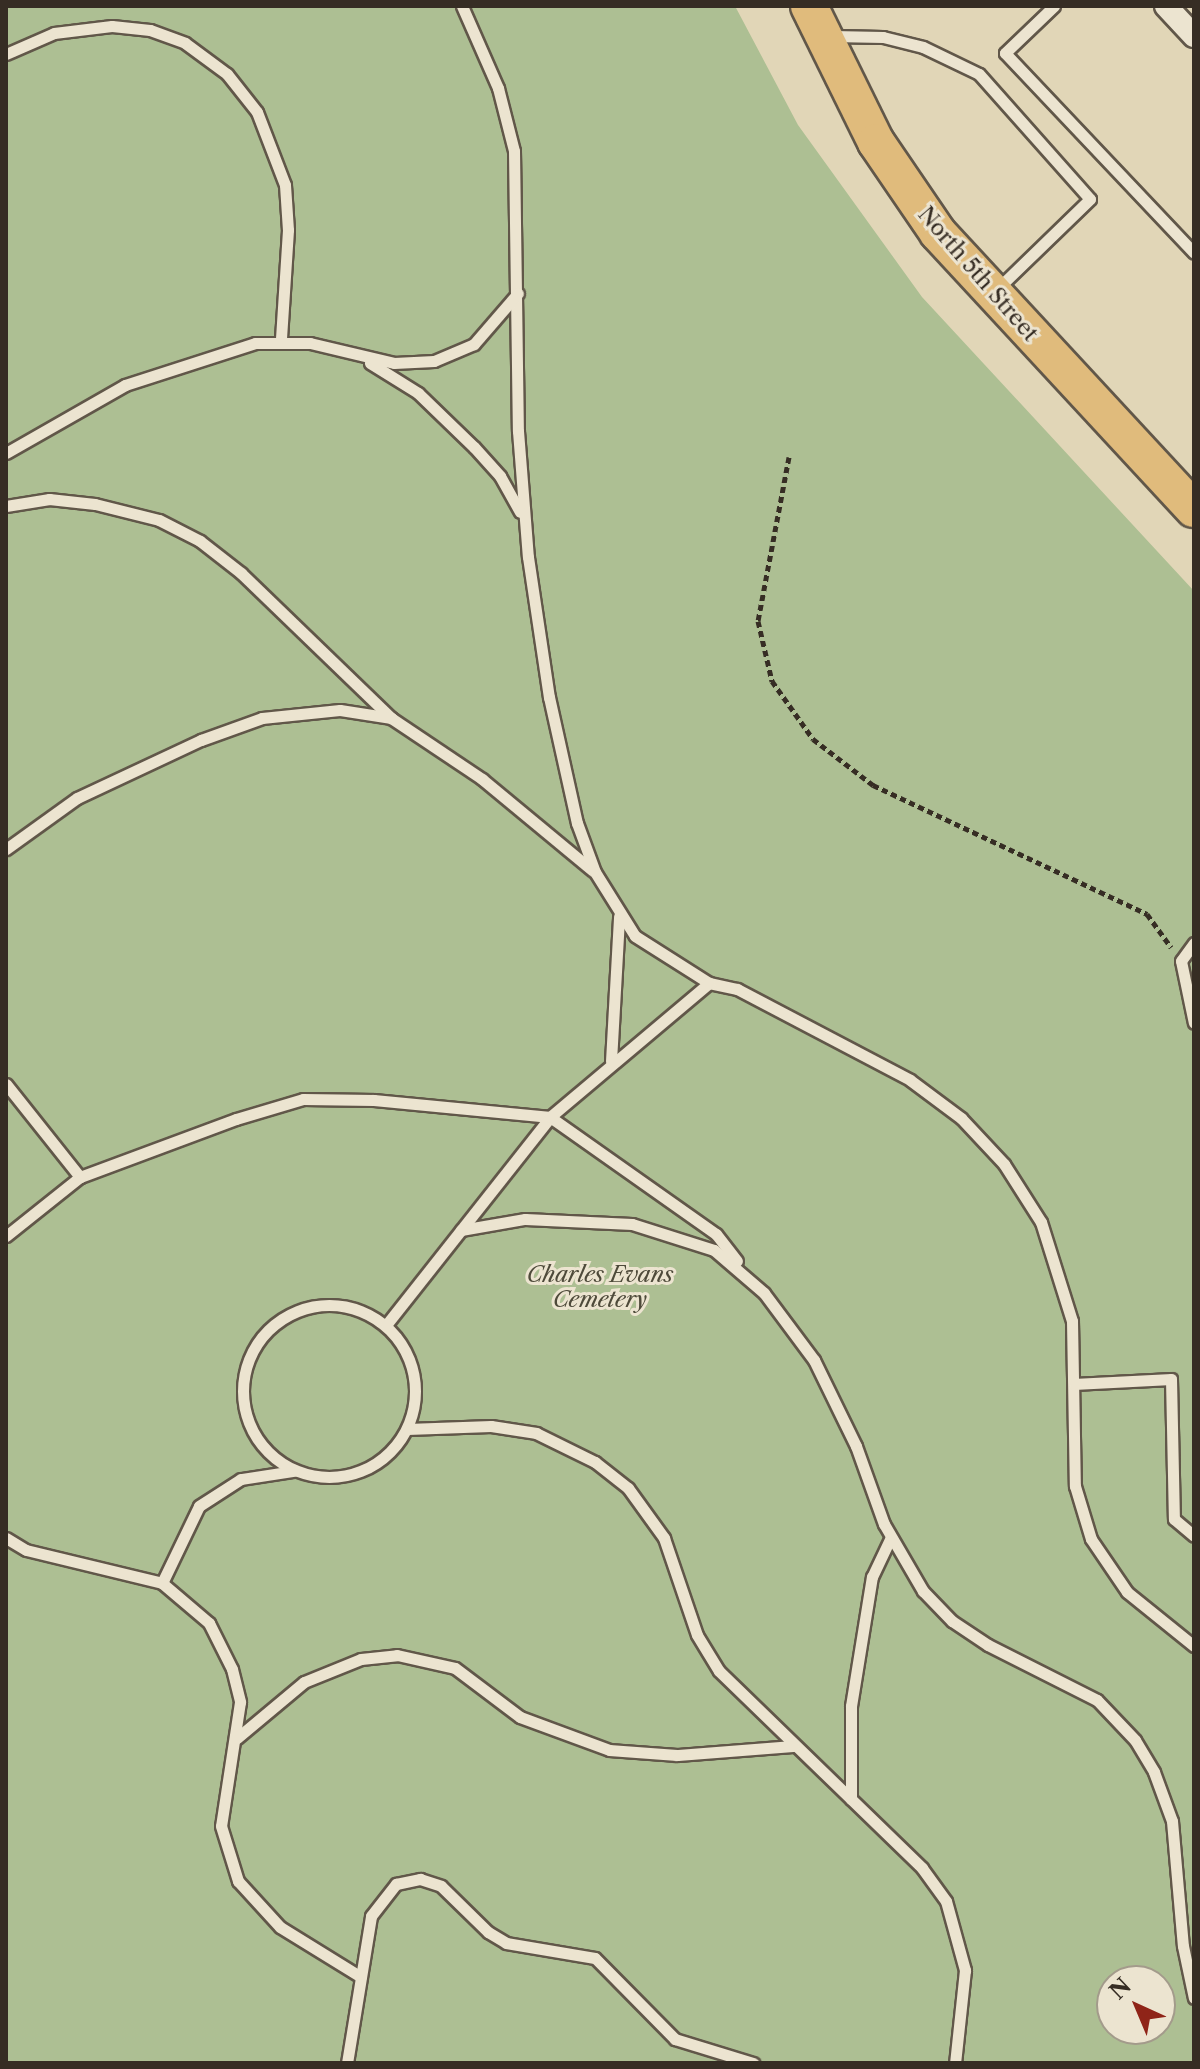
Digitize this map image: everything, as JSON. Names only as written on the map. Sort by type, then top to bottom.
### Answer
[{"type":"main road","name":"North 5th Street","points":[[816,21],[901,182],[991,294],[1194,509]]},
{"type":"street","points":[[1166,6],[1194,36]]},
{"type":"lane","points":[[462,6],[485,52],[514,151],[518,431],[525,520],[549,697],[577,823],[595,872],[619,916],[635,936],[709,983],[737,989],[910,1080],[976,1132],[1041,1222],[1072,1321],[1075,1486],[1091,1539],[1127,1592],[1194,1646]]},
{"type":"lane","points":[[1054,6],[1005,53],[1194,253]]},
{"type":"lane","points":[[816,21],[883,37],[961,62],[994,87],[1090,199],[991,294]]},
{"type":"lane","points":[[6,54],[77,28],[150,30],[192,47],[238,86],[274,146],[285,185],[288,230],[281,339]]},
{"type":"lane","points":[[6,453],[125,385],[228,350],[281,339],[362,358],[408,364],[447,357],[491,329],[518,293]]},
{"type":"lane","points":[[362,358],[418,393],[474,447],[500,476],[525,520]]},
{"type":"lane","points":[[6,506],[49,499],[95,504],[176,528],[241,573],[391,718],[482,779],[595,872]]},
{"type":"lane","points":[[6,849],[77,798],[201,740],[262,718],[317,710],[391,718]]},
{"type":"lane","points":[[611,1061],[619,916]]},
{"type":"lane","points":[[1194,943],[1181,961],[1194,1023]]},
{"type":"lane","points":[[386,1325],[550,1117],[611,1061],[709,983]]},
{"type":"lane","points":[[6,1084],[80,1177]]},
{"type":"lane","points":[[6,1236],[80,1177],[303,1099],[550,1117],[716,1234],[752,1281],[796,1330],[814,1360],[891,1537],[923,1591],[952,1621],[1097,1700],[1135,1740],[1154,1772],[1172,1821],[1183,1946],[1194,1998]]},
{"type":"lane","points":[[461,1230],[525,1219],[632,1224],[714,1250],[752,1281]]},
{"type":"lane","points":[[331,1304],[361,1310],[386,1325],[405,1349],[413,1370],[415,1400],[407,1429],[390,1453],[366,1470],[322,1478],[293,1471],[268,1454],[245,1414],[245,1369],[258,1342],[279,1320],[307,1307],[331,1304]]},
{"type":"lane","points":[[1074,1384],[1171,1379],[1174,1519],[1194,1536]]},
{"type":"lane","points":[[407,1429],[515,1428],[564,1445],[612,1473],[640,1501],[664,1538],[707,1654],[734,1689],[922,1868],[954,1919],[965,1970],[955,2063]]},
{"type":"lane","points":[[162,1583],[199,1506],[241,1479],[293,1471]]},
{"type":"lane","points":[[851,1799],[851,1706],[872,1577],[891,1537]]},
{"type":"lane","points":[[6,1538],[26,1550],[162,1583],[209,1623],[226,1655],[240,1702],[237,1738],[221,1826],[238,1881],[280,1927],[361,1977]]},
{"type":"lane","points":[[237,1738],[304,1682],[361,1659],[397,1655],[455,1668],[520,1717],[609,1750],[677,1755],[794,1746]]},
{"type":"lane","points":[[347,2063],[375,1907],[396,1884],[420,1879],[441,1886],[506,1943],[595,1958],[675,2039],[753,2063]]},
{"type":"path","points":[[789,457],[758,621],[772,681],[813,739],[873,785],[1147,914],[1181,961]]},
{"type":"green space","name":"Charles Evans Cemetery","points":[[6,6],[735,6],[798,125],[922,297],[1194,591],[1194,2063],[6,2063]]}]
